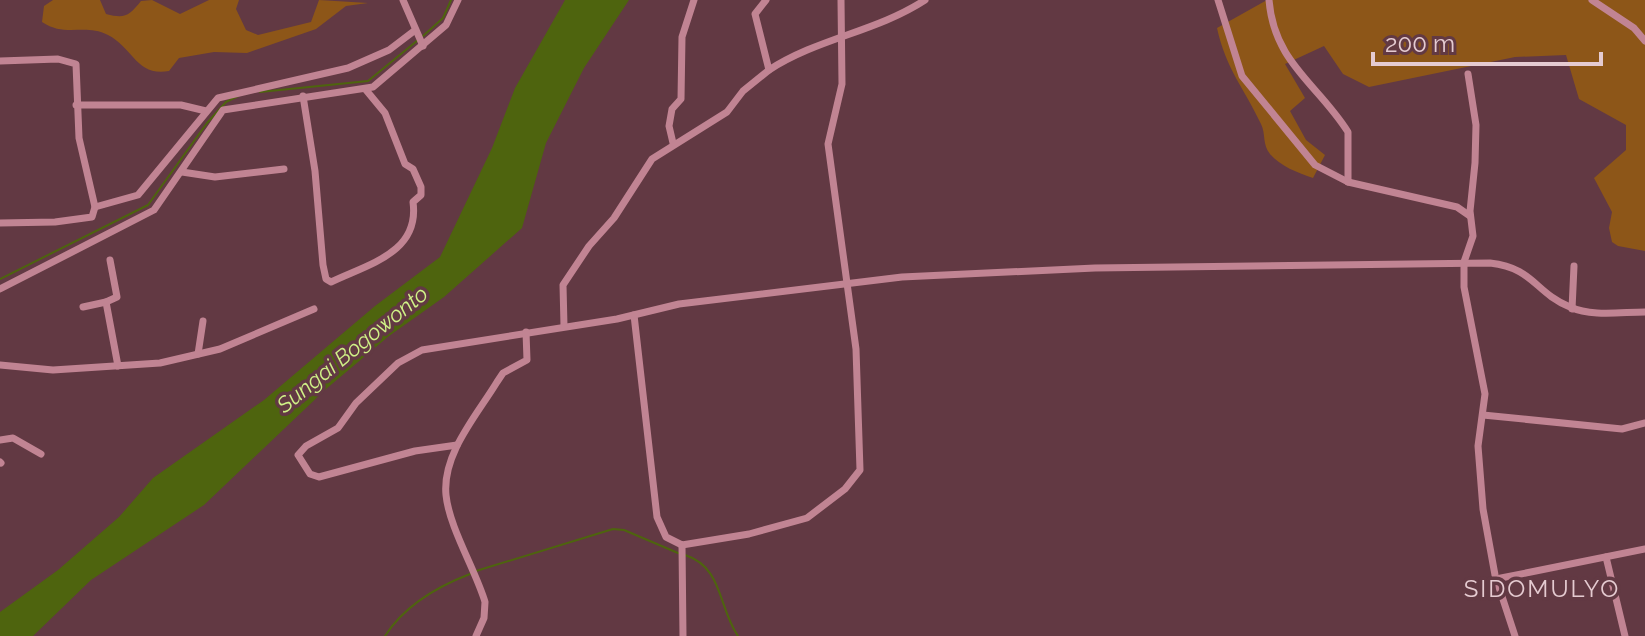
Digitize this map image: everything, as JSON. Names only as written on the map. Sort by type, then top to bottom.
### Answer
[{"type":"street","points":[[403,0],[414,32],[422,44]]},
{"type":"street","points":[[0,289],[154,210],[223,110],[303,96],[366,90],[446,25],[458,0]]},
{"type":"street","points":[[673,143],[669,126],[672,109],[681,99],[682,37],[694,0]]},
{"type":"street","points":[[766,0],[755,14],[769,70]]},
{"type":"street","points":[[634,315],[658,525],[666,537],[682,548],[807,518],[854,481],[861,461],[859,385],[828,144],[842,84],[841,0]]},
{"type":"street","points":[[564,326],[563,285],[614,218],[652,159],[673,143],[727,112],[743,91],[769,70],[806,49],[876,26],[925,0]]},
{"type":"street","points":[[1218,0],[1237,66],[1315,165],[1348,182],[1457,207],[1471,214]]},
{"type":"street","points":[[1269,0],[1277,35],[1293,68],[1348,132],[1348,182]]},
{"type":"street","points":[[1592,0],[1634,28],[1645,41]]},
{"type":"street","points":[[95,207],[138,195],[213,101],[225,95],[303,79],[374,58],[414,32]]},
{"type":"street","points":[[0,61],[73,61],[77,66],[79,138],[95,207],[92,217],[0,223]]},
{"type":"street","points":[[1468,74],[1476,125],[1471,199],[1473,236],[1464,262],[1468,315],[1483,376],[1483,415],[1478,446],[1483,509],[1496,579],[1515,636]]},
{"type":"street","points":[[303,96],[315,171],[323,265],[326,279],[331,282],[402,246],[411,234],[415,218],[413,202],[421,195],[421,187],[413,169],[403,160],[385,113],[366,90]]},
{"type":"street","points":[[76,105],[181,105],[206,111]]},
{"type":"street","points":[[182,172],[215,177],[284,169]]},
{"type":"street","points":[[83,307],[117,297],[110,260]]},
{"type":"street","points":[[457,445],[428,448],[319,477],[310,474],[298,455],[306,446],[338,428],[370,388],[407,356],[437,347],[634,315],[679,304],[902,277],[1095,268],[1464,262],[1513,265],[1572,309],[1592,313],[1645,312]]},
{"type":"street","points":[[1572,309],[1574,266]]},
{"type":"street","points":[[106,302],[118,366]]},
{"type":"street","points":[[0,365],[53,370],[160,363],[220,349],[314,309]]},
{"type":"street","points":[[198,354],[203,321]]},
{"type":"street","points":[[476,636],[484,618],[485,602],[448,505],[446,489],[457,445],[501,376],[527,360],[526,332]]},
{"type":"street","points":[[1483,415],[1622,429],[1645,423]]},
{"type":"street","points":[[0,440],[13,438],[41,454]]},
{"type":"street","points":[[682,548],[683,636]]},
{"type":"street","points":[[1496,579],[1645,549]]},
{"type":"street","points":[[1606,557],[1625,636]]},
{"type":"shaded area","points":[[53,0],[100,0],[106,14],[122,16],[130,13],[141,1],[152,0],[180,14],[209,0],[239,0],[236,9],[246,30],[258,35],[311,22],[319,0],[368,3],[346,6],[316,29],[247,53],[214,52],[179,58],[169,71],[158,72],[142,66],[108,35],[91,30],[59,29],[42,22],[44,6]]},
{"type":"shaded area","points":[[1267,0],[1645,0],[1645,251],[1612,242],[1609,228],[1612,212],[1594,178],[1626,150],[1626,125],[1579,99],[1566,55],[1515,57],[1369,87],[1343,74],[1324,46],[1285,64],[1305,98],[1290,111],[1306,140],[1325,155],[1313,178],[1279,162],[1268,150],[1261,124],[1230,67],[1217,28]]},
{"type":"water","name":"Sungai Bogowonto","points":[[565,0],[629,0],[584,68],[546,143],[522,228],[444,297],[389,336],[326,389],[204,505],[91,580],[33,636],[0,636],[0,612],[58,570],[119,517],[153,478],[264,400],[375,306],[440,257],[492,148],[515,88]]},
{"type":"waterway","points":[[423,36],[443,18],[451,0]]},
{"type":"waterway","points":[[260,92],[368,81],[418,40]]},
{"type":"waterway","points":[[0,279],[148,205],[207,123],[226,102],[238,96]]},
{"type":"waterway","points":[[476,571],[613,529],[624,530],[678,553]]},
{"type":"waterway","points":[[685,555],[697,561],[713,578],[738,636]]},
{"type":"waterway","points":[[385,636],[402,615],[422,598],[470,574]]},
{"type":"district","name":"SIDOMULYO","points":[[1542,588]]}]
